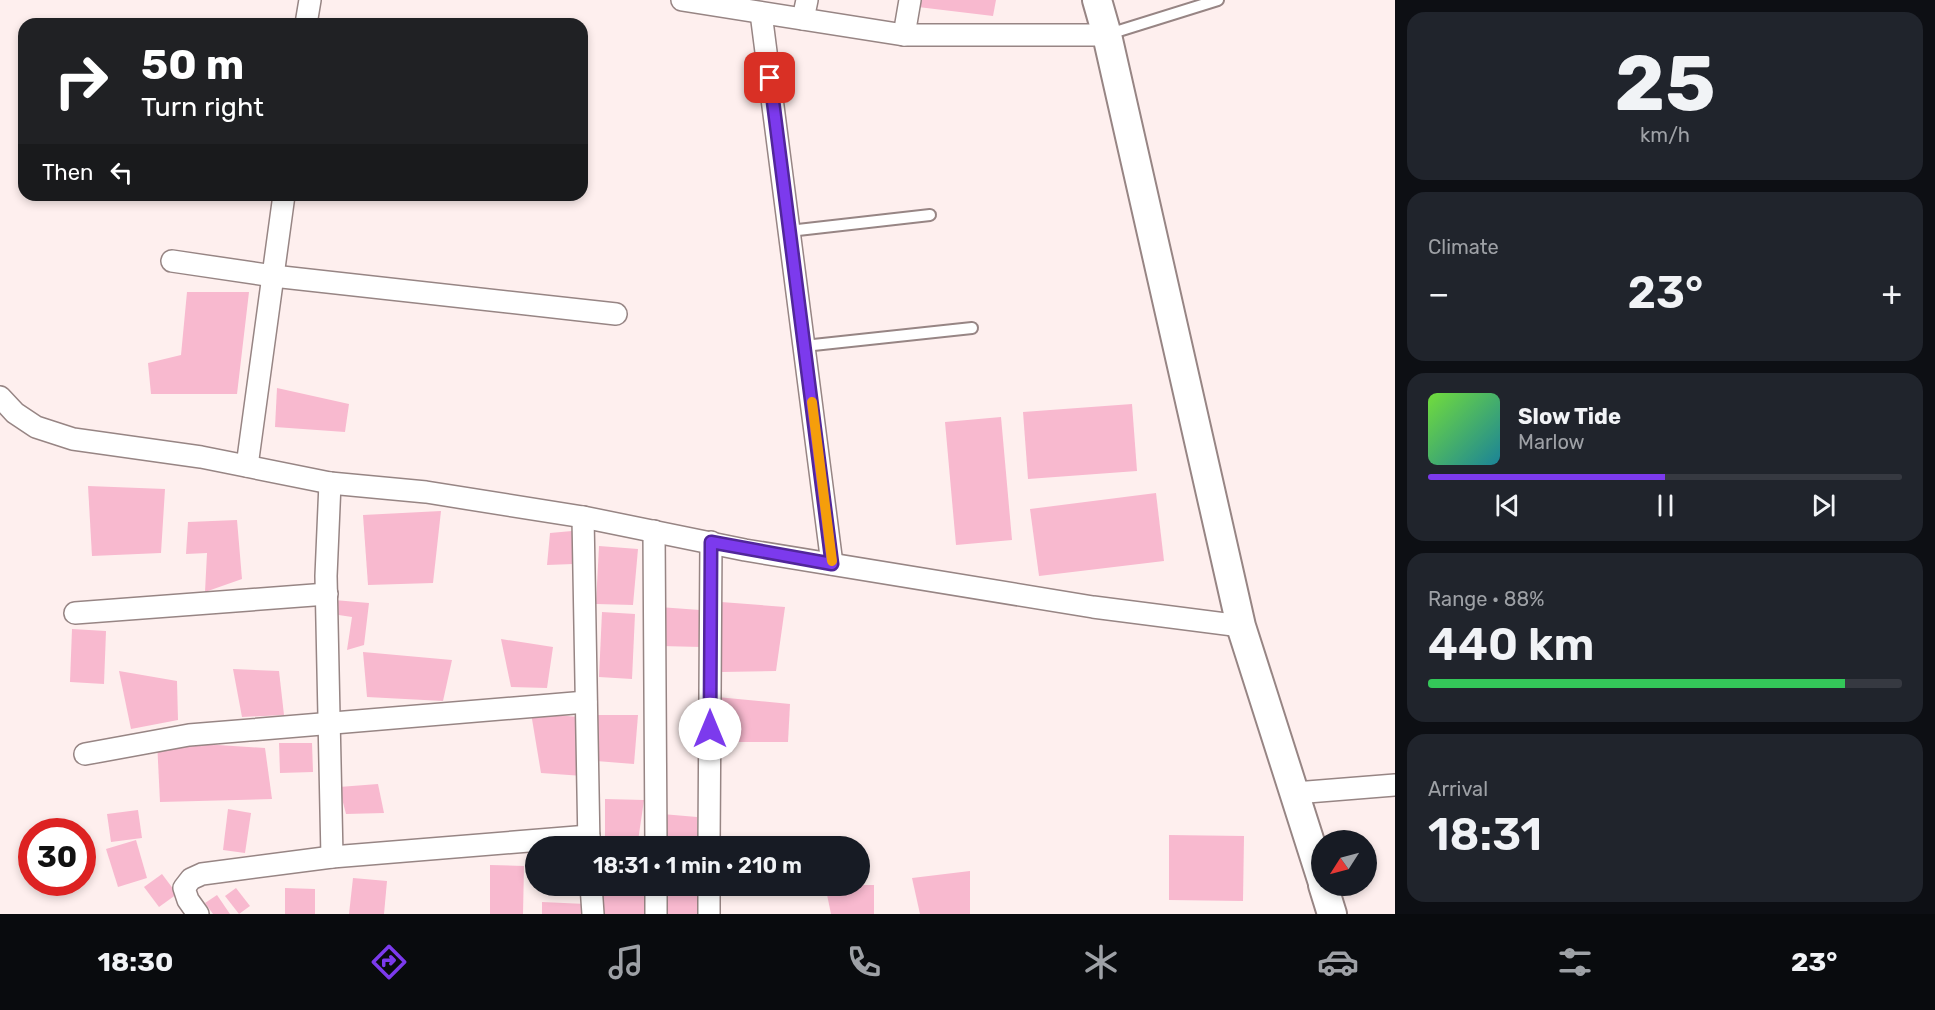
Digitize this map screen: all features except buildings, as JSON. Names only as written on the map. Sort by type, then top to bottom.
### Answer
[{"type":"street","points":[[307,18],[310,0]]},
{"type":"street","points":[[904,35],[910,0]]},
{"type":"street","points":[[1097,0],[1107,35],[1241,626],[1311,845]]},
{"type":"street","points":[[694,1],[761,13],[805,10],[904,35],[1107,35]]},
{"type":"street","points":[[761,13],[832,564]]},
{"type":"street","points":[[247,466],[283,201]]},
{"type":"street","points":[[172,261],[273,276],[616,314]]},
{"type":"street","points":[[0,397],[15,413],[36,427],[73,439],[201,457],[330,483],[426,492],[583,516],[832,564],[1093,606],[1241,626]]},
{"type":"street","points":[[330,483],[327,594],[332,857]]},
{"type":"street","points":[[583,516],[589,836]]},
{"type":"street","points":[[654,531],[656,836]]},
{"type":"street","points":[[710,836],[711,542]]},
{"type":"street","points":[[75,613],[327,594]]},
{"type":"street","points":[[85,754],[189,735],[586,702]]},
{"type":"street","points":[[1295,793],[1395,785]]},
{"type":"street","points":[[198,914],[188,900],[184,888],[191,879],[202,874],[332,857],[525,845]]},
{"type":"street","points":[[592,896],[593,914]]},
{"type":"street","points":[[656,896],[656,914]]},
{"type":"street","points":[[709,896],[710,914]]},
{"type":"street","points":[[1326,896],[1332,914]]},
{"type":"lane","points":[[1107,35],[1218,0]]},
{"type":"lane","points":[[789,231],[930,215]]},
{"type":"lane","points":[[804,346],[972,328]]},
{"type":"slow traffic","points":[[812,402],[832,561]]},
{"type":"route","points":[[710,729],[711,542],[832,564],[770,78]]}]
